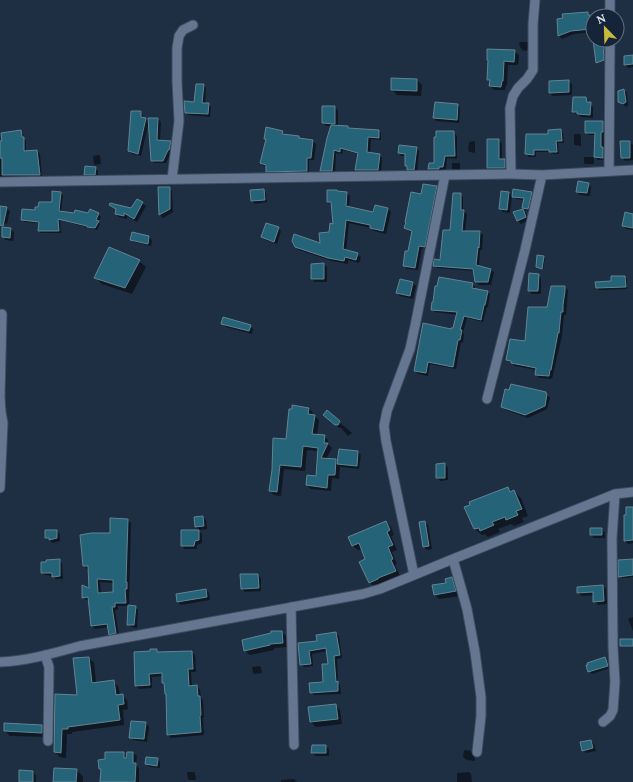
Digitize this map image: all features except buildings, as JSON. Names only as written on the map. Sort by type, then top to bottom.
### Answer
[{"type":"street","points":[[511,174],[510,108],[513,96],[518,88],[534,70],[535,0]]},
{"type":"street","points":[[172,179],[179,121],[177,48],[179,36],[183,30],[193,25]]},
{"type":"street","points":[[609,171],[610,48]]},
{"type":"street","points":[[0,182],[511,174],[542,175],[633,170]]},
{"type":"street","points":[[487,399],[525,250],[542,175]]},
{"type":"street","points":[[414,575],[384,426],[387,411],[414,334],[445,176]]},
{"type":"street","points":[[0,488],[3,423],[0,397],[2,314]]},
{"type":"street","points":[[0,662],[10,662],[80,646],[375,591],[615,494],[633,492]]},
{"type":"street","points":[[603,722],[610,716],[614,703],[612,538],[615,494]]},
{"type":"street","points":[[453,559],[468,615],[480,690],[481,716],[477,752]]},
{"type":"street","points":[[291,607],[294,745]]},
{"type":"street","points":[[46,655],[49,667],[48,741]]}]
